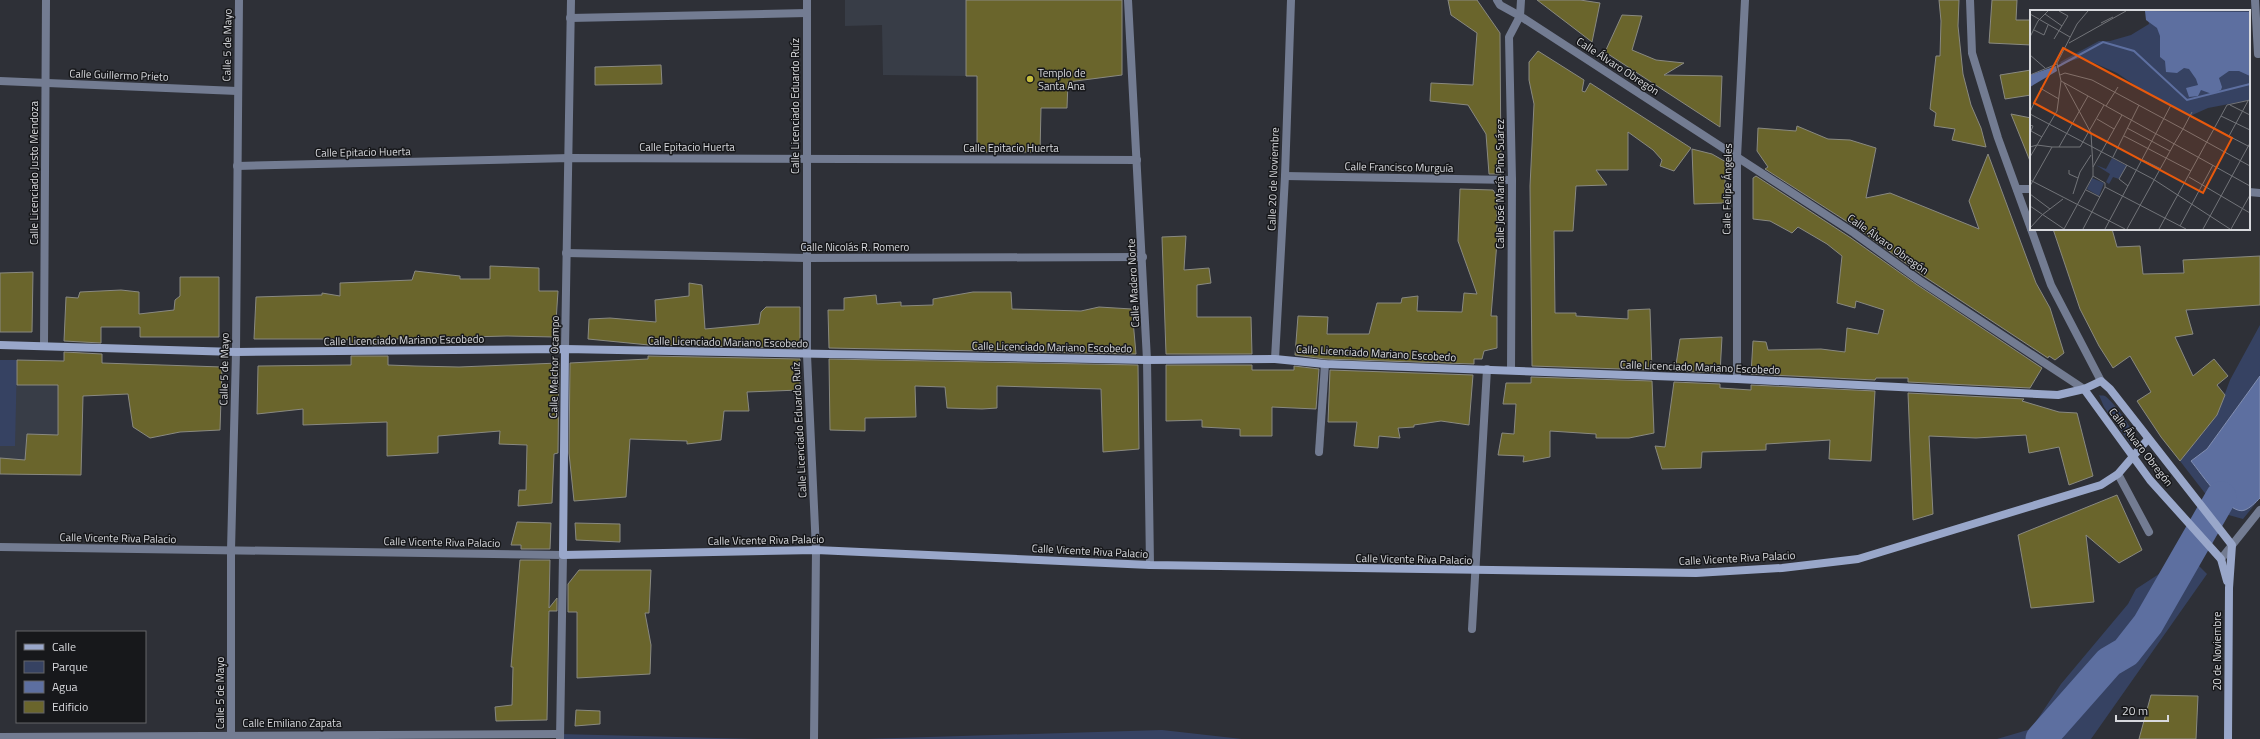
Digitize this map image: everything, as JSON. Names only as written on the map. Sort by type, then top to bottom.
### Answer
[{"type":"main road","name":"Calle Licenciado Mariano Escobedo","points":[[0,345],[236,352],[565,349],[807,355],[1147,360],[1275,359],[1325,364],[1737,379],[2058,395],[2084,389],[2101,381]]},
{"type":"main road","name":"Calle Melchor Ocampo","points":[[563,555],[565,349]]},
{"type":"main road","name":"Calle Álvaro Obregón","points":[[2101,381],[2110,389],[2232,545]]},
{"type":"main road","name":"Calle Álvaro Obregón","points":[[2084,389],[2150,480],[2221,559]]},
{"type":"main road","name":"Calle Vicente Riva Palacio","points":[[563,555],[816,550],[1150,565],[1476,571],[1696,573],[1782,568],[1858,559],[2101,485],[2118,474],[2148,439]]},
{"type":"main road","points":[[2229,588],[2232,545]]},
{"type":"main road","points":[[2221,559],[2229,588]]},
{"type":"main road","name":"20 de Noviembre","points":[[2228,739],[2229,588]]},
{"type":"street","name":"Calle Licenciado Justo Mendoza","points":[[44,346],[46,0]]},
{"type":"street","name":"Calle 5 de Mayo","points":[[231,737],[239,0]]},
{"type":"street","name":"Calle Melchor Ocampo","points":[[565,349],[566,253],[570,158],[571,0]]},
{"type":"street","name":"Calle Licenciado Eduardo Ruíz","points":[[807,0],[807,355],[816,550],[814,739]]},
{"type":"street","name":"Calle Madero Norte","points":[[1128,0],[1143,257],[1147,360],[1150,565]]},
{"type":"street","name":"Calle 20 de Noviembre","points":[[1275,359],[1285,176],[1291,0]]},
{"type":"street","name":"Calle Álvaro Obregón","points":[[1497,0],[1500,5],[1520,16],[1854,233],[1919,280],[2084,389]]},
{"type":"street","name":"Calle José María Pino Suárez","points":[[1512,370],[1512,180],[1509,37],[1520,16],[1521,0]]},
{"type":"street","name":"Calle Felipe Ángeles","points":[[1737,379],[1737,157],[1745,0]]},
{"type":"street","points":[[1970,0],[1972,53],[1998,138],[2030,226]]},
{"type":"street","points":[[2255,0],[2258,54]]},
{"type":"street","points":[[570,18],[807,13]]},
{"type":"street","name":"Calle Guillermo Prieto","points":[[0,81],[237,91]]},
{"type":"street","name":"Calle Epitacio Huerta","points":[[237,166],[570,158],[1137,160]]},
{"type":"street","name":"Calle Francisco Murguía","points":[[1285,176],[1512,180]]},
{"type":"street","points":[[2017,189],[2030,189]]},
{"type":"street","points":[[2250,192],[2260,193]]},
{"type":"street","points":[[2031,230],[2051,285],[2101,381]]},
{"type":"street","name":"Calle Nicolás R. Romero","points":[[566,253],[806,258],[1143,257]]},
{"type":"street","points":[[1319,452],[1325,364]]},
{"type":"street","points":[[1472,629],[1487,369]]},
{"type":"street","points":[[2118,474],[2149,532]]},
{"type":"street","points":[[2221,559],[2260,510]]},
{"type":"street","name":"Calle Vicente Riva Palacio","points":[[0,547],[563,555]]},
{"type":"street","name":"Calle Melchor Ocampo","points":[[560,737],[563,555]]},
{"type":"street","name":"Calle Emiliano Zapata","points":[[0,736],[42,738],[560,737]]},
{"type":"shaded area","points":[[845,0],[966,0],[966,76],[883,75],[882,25],[845,26]]},
{"type":"shaded area","points":[[0,360],[83,362],[81,475],[0,474]]},
{"type":"green space","points":[[2260,325],[2260,376],[2207,449],[2192,461],[2227,505],[2246,510],[2260,498],[2243,519],[2225,514],[2211,501],[2180,461],[2217,415],[2230,380]]},
{"type":"green space","points":[[0,360],[17,360],[15,446],[0,446]]},
{"type":"green space","points":[[2099,395],[2105,396],[2109,399],[2119,411],[2133,433],[2136,444],[2130,443],[2104,407]]},
{"type":"green space","points":[[2188,555],[2207,574],[2091,739],[1997,739],[2031,729],[2061,684],[2128,604],[2136,589]]},
{"type":"green space","points":[[1162,730],[1242,739],[864,739]]},
{"type":"green space","points":[[559,734],[757,739],[560,739]]},
{"type":"water","points":[[2260,376],[2260,498],[2247,509],[2239,510],[2232,507],[2216,493],[2191,461],[2207,449]]},
{"type":"building","name":"Templo de Santa Ana","points":[[966,0],[1122,0],[1122,75],[1068,82],[1067,108],[1041,108],[1040,152],[977,152],[977,76],[966,76]]},
{"type":"building","points":[[1448,0],[1477,0],[1500,33],[1501,174],[1489,174],[1486,134],[1468,105],[1430,101],[1431,83],[1473,85],[1477,33],[1451,15]]},
{"type":"building","points":[[1537,0],[1580,0],[1600,3],[1592,42]]},
{"type":"building","points":[[1939,0],[1959,0],[1958,26],[1963,74],[1971,105],[1981,128],[1986,147],[1952,140],[1955,129],[1934,126],[1936,113],[1930,109],[1936,56],[1940,56],[1941,21]]},
{"type":"building","points":[[1992,0],[2017,0],[2016,20],[2030,20],[2030,45],[1989,43]]},
{"type":"building","points":[[1622,15],[1642,16],[1632,50],[1656,60],[1684,63],[1664,75],[1722,76],[1720,127],[1605,52]]},
{"type":"building","points":[[1538,51],[1584,80],[1582,91],[1585,92],[1590,83],[1691,148],[1674,171],[1660,166],[1662,160],[1653,150],[1628,132],[1628,170],[1596,170],[1607,185],[1576,186],[1573,231],[1554,231],[1555,313],[1576,313],[1576,316],[1628,319],[1628,310],[1650,309],[1652,370],[1532,366],[1530,186],[1534,104],[1529,80],[1529,62]]},
{"type":"building","points":[[661,65],[662,84],[595,85],[595,67]]},
{"type":"building","points":[[2030,70],[2030,95],[2005,99],[2000,75]]},
{"type":"building","points":[[2011,114],[2030,118],[2030,161]]},
{"type":"building","points":[[1797,126],[1828,139],[1850,140],[1876,148],[1866,198],[1890,193],[1979,229],[1969,201],[1988,154],[2036,283],[2050,308],[2064,353],[2055,360],[2049,356],[2048,358],[1922,275],[1857,228],[1765,169],[1768,167],[1757,151],[1758,128],[1796,131]]},
{"type":"building","points":[[1692,149],[1712,154],[1726,162],[1724,203],[1694,204]]},
{"type":"building","points":[[1756,176],[1851,238],[1916,284],[2042,368],[2030,388],[1908,382],[1908,378],[1876,378],[1875,380],[1751,374],[1753,341],[1766,342],[1768,350],[1821,349],[1845,352],[1847,328],[1878,334],[1884,310],[1856,301],[1855,308],[1837,303],[1842,256],[1827,244],[1798,227],[1792,233],[1770,221],[1753,219],[1753,178]]},
{"type":"building","points":[[1460,189],[1493,190],[1497,196],[1497,242],[1491,316],[1497,316],[1497,348],[1484,351],[1482,359],[1474,359],[1474,364],[1325,359],[1295,355],[1298,316],[1328,317],[1327,334],[1369,334],[1377,303],[1401,303],[1402,298],[1418,296],[1417,311],[1462,312],[1464,293],[1477,294],[1458,241]]},
{"type":"building","points":[[2053,230],[2112,230],[2117,247],[2140,246],[2143,274],[2184,273],[2183,260],[2260,256],[2260,305],[2186,310],[2193,334],[2175,337],[2193,376],[2214,359],[2228,376],[2217,385],[2225,395],[2217,415],[2180,461],[2161,437],[2137,401],[2151,392],[2130,356],[2113,368],[2099,346],[2080,309]]},
{"type":"building","points":[[1186,236],[1184,270],[1209,268],[1211,283],[1197,285],[1197,317],[1251,317],[1252,354],[1166,354],[1162,237]]},
{"type":"building","points":[[490,266],[539,268],[539,291],[558,291],[555,337],[507,336],[389,339],[389,345],[351,345],[351,340],[338,339],[254,339],[256,297],[322,295],[322,293],[340,296],[340,283],[412,280],[415,271],[460,276],[460,279],[490,279]]},
{"type":"building","points":[[33,272],[32,332],[0,332],[0,273]]},
{"type":"building","points":[[180,277],[219,277],[219,337],[140,337],[140,327],[101,327],[101,343],[64,341],[66,297],[78,298],[80,292],[121,290],[139,292],[139,314],[174,310],[175,300],[180,296]]},
{"type":"building","points":[[689,283],[702,285],[705,329],[759,324],[761,312],[766,307],[800,307],[800,348],[649,345],[588,339],[589,319],[610,318],[656,322],[655,300],[689,296]]},
{"type":"building","points":[[973,292],[1011,292],[1012,309],[1081,311],[1099,307],[1132,309],[1136,354],[829,348],[828,310],[844,310],[844,298],[876,295],[877,304],[901,302],[901,306],[933,305],[933,299]]},
{"type":"building","points":[[1722,337],[1720,373],[1675,371],[1680,339]]},
{"type":"building","points":[[64,352],[102,354],[102,363],[222,367],[220,430],[180,432],[150,438],[133,427],[128,394],[83,396],[81,475],[0,474],[0,458],[25,460],[27,434],[58,435],[58,385],[17,385],[17,360],[64,361]]},
{"type":"building","points":[[351,356],[388,356],[388,365],[415,366],[459,367],[559,363],[558,453],[554,454],[552,503],[518,506],[519,490],[526,490],[527,445],[499,444],[500,431],[438,436],[438,453],[387,456],[387,422],[303,425],[303,409],[257,414],[258,366],[351,365]]},
{"type":"building","points":[[648,356],[800,359],[800,390],[747,392],[749,411],[724,411],[721,440],[687,444],[687,441],[630,439],[626,497],[574,501],[569,453],[570,363],[648,359]]},
{"type":"building","points":[[829,359],[1138,365],[1139,449],[1103,452],[1101,389],[997,386],[997,408],[982,409],[947,408],[945,387],[915,386],[916,417],[865,418],[865,431],[830,430]]},
{"type":"building","points":[[1166,365],[1252,365],[1252,370],[1294,370],[1294,366],[1319,369],[1316,409],[1272,407],[1272,436],[1240,436],[1240,429],[1202,427],[1202,420],[1166,421]]},
{"type":"building","points":[[1330,370],[1473,375],[1469,425],[1441,421],[1414,425],[1414,427],[1398,428],[1400,438],[1379,436],[1378,448],[1354,446],[1357,422],[1328,422]]},
{"type":"building","points":[[1531,377],[1652,381],[1654,433],[1629,438],[1596,438],[1596,434],[1550,431],[1550,457],[1523,462],[1524,456],[1498,455],[1502,433],[1514,434],[1516,404],[1503,404],[1506,383],[1531,383]]},
{"type":"building","points":[[1674,382],[1720,384],[1720,388],[1751,390],[1751,385],[1875,391],[1871,461],[1829,459],[1830,440],[1766,444],[1766,450],[1702,452],[1701,468],[1662,469],[1655,446],[1665,447]]},
{"type":"building","points":[[1908,393],[2024,399],[2022,401],[2059,412],[2077,413],[2093,476],[2069,485],[2059,447],[2029,453],[2026,435],[1976,438],[1929,436],[1933,514],[1913,520]]},
{"type":"building","points":[[2117,495],[2142,550],[2119,563],[2086,535],[2094,602],[2031,608],[2018,535]]},
{"type":"building","points":[[517,522],[551,523],[550,549],[521,549],[521,545],[511,545]]},
{"type":"building","points":[[575,523],[620,524],[620,542],[576,540]]},
{"type":"building","points":[[520,560],[550,560],[549,608],[557,598],[557,611],[549,611],[547,720],[496,721],[495,707],[512,705],[513,667],[511,667]]},
{"type":"building","points":[[579,570],[651,570],[649,613],[645,613],[651,645],[650,674],[577,678],[577,612],[568,612],[568,584]]},
{"type":"building","points":[[2151,695],[2198,696],[2196,739],[2139,739]]},
{"type":"building","points":[[576,710],[600,711],[600,724],[575,726]]},
{"type":"waterway","points":[[2041,739],[2109,662],[2126,652],[2148,624],[2221,497]]},
{"type":"place","name":"Templo de Santa Ana","points":[[1030,79]]}]
